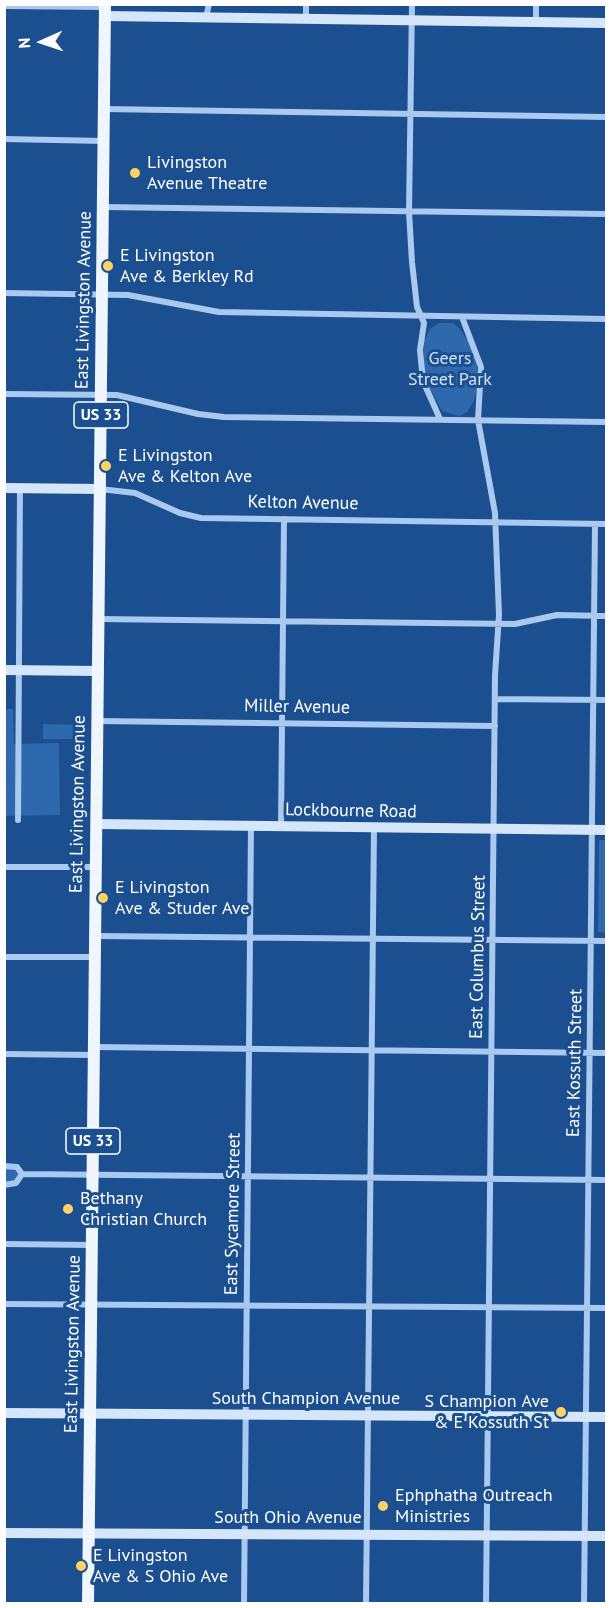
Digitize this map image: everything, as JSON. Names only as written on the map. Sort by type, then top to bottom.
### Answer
[{"type":"main road","name":"East Livingston Avenue","points":[[88,1604],[105,9]]},
{"type":"street","points":[[206,17],[207,4]]},
{"type":"street","points":[[306,4],[306,18]]},
{"type":"street","points":[[412,4],[409,212],[412,262],[417,307],[424,323],[420,351],[423,381],[440,419]]},
{"type":"street","points":[[536,4],[536,22]]},
{"type":"street","points":[[4,6],[105,9],[206,17],[606,23]]},
{"type":"street","points":[[104,109],[606,117]]},
{"type":"street","points":[[4,139],[104,141]]},
{"type":"street","points":[[103,207],[606,214]]},
{"type":"street","points":[[4,293],[140,296],[219,312],[606,319]]},
{"type":"street","name":"East Columbus Street","points":[[462,317],[481,367],[478,420],[496,522],[498,624],[486,1604]]},
{"type":"street","points":[[4,394],[133,397],[183,411],[216,416],[606,422]]},
{"type":"street","name":"Kelton Avenue","points":[[4,488],[100,489],[135,493],[180,513],[201,518],[606,524]]},
{"type":"street","points":[[18,820],[20,488]]},
{"type":"street","points":[[281,826],[284,519]]},
{"type":"street","name":"East Kossuth Street","points":[[584,1604],[595,524]]},
{"type":"street","points":[[98,619],[498,624],[521,623],[557,615],[606,616]]},
{"type":"street","points":[[4,670],[98,671]]},
{"type":"street","points":[[496,699],[606,700]]},
{"type":"street","name":"Miller Avenue","points":[[97,721],[495,726]]},
{"type":"street","name":"Lockbourne Road","points":[[96,824],[606,830]]},
{"type":"street","name":"East Sycamore Street","points":[[244,1604],[251,826]]},
{"type":"street","points":[[366,1604],[374,827]]},
{"type":"street","points":[[4,867],[95,867]]},
{"type":"street","points":[[95,936],[606,941]]},
{"type":"street","points":[[4,957],[95,957]]},
{"type":"street","points":[[4,1054],[249,1048],[606,1053]]},
{"type":"street","points":[[4,1166],[16,1167],[22,1174],[606,1180]]},
{"type":"street","points":[[4,1185],[16,1184],[22,1174]]},
{"type":"street","points":[[4,1244],[92,1245]]},
{"type":"street","points":[[4,1304],[606,1308]]},
{"type":"street","name":"South Champion Avenue","points":[[4,1413],[606,1417]]},
{"type":"street","name":"South Ohio Avenue","points":[[4,1533],[606,1536]]},
{"type":"green space","name":"Geers Street Park","points":[[439,323],[453,323],[459,328],[469,342],[477,362],[477,389],[474,401],[467,412],[459,416],[442,411],[424,377],[424,341],[430,329]]},
{"type":"green space","points":[[4,709],[13,709],[14,744],[59,743],[60,815],[5,816]]},
{"type":"green space","points":[[43,724],[87,725],[86,739],[43,739]]},
{"type":"green space","points":[[599,840],[606,840],[606,933],[598,932]]},
{"type":"green space","points":[[5,1167],[14,1167],[22,1174],[16,1183],[5,1184]]},
{"type":"place","name":"Livingston Avenue Theatre","points":[[135,173]]},
{"type":"place","name":"E Livingston Ave & Berkley Rd","points":[[108,266]]},
{"type":"place","name":"E Livingston Ave & Kelton Ave","points":[[106,466]]},
{"type":"place","name":"E Livingston Ave & Studer Ave","points":[[103,898]]},
{"type":"place","name":"Bethany Christian Church","points":[[68,1209]]},
{"type":"place","name":"S Champion Ave & E Kossuth St","points":[[561,1412]]},
{"type":"place","name":"Ephphatha Outreach Ministries","points":[[383,1506]]},
{"type":"place","name":"E Livingston Ave & S Ohio Ave","points":[[81,1566]]}]
